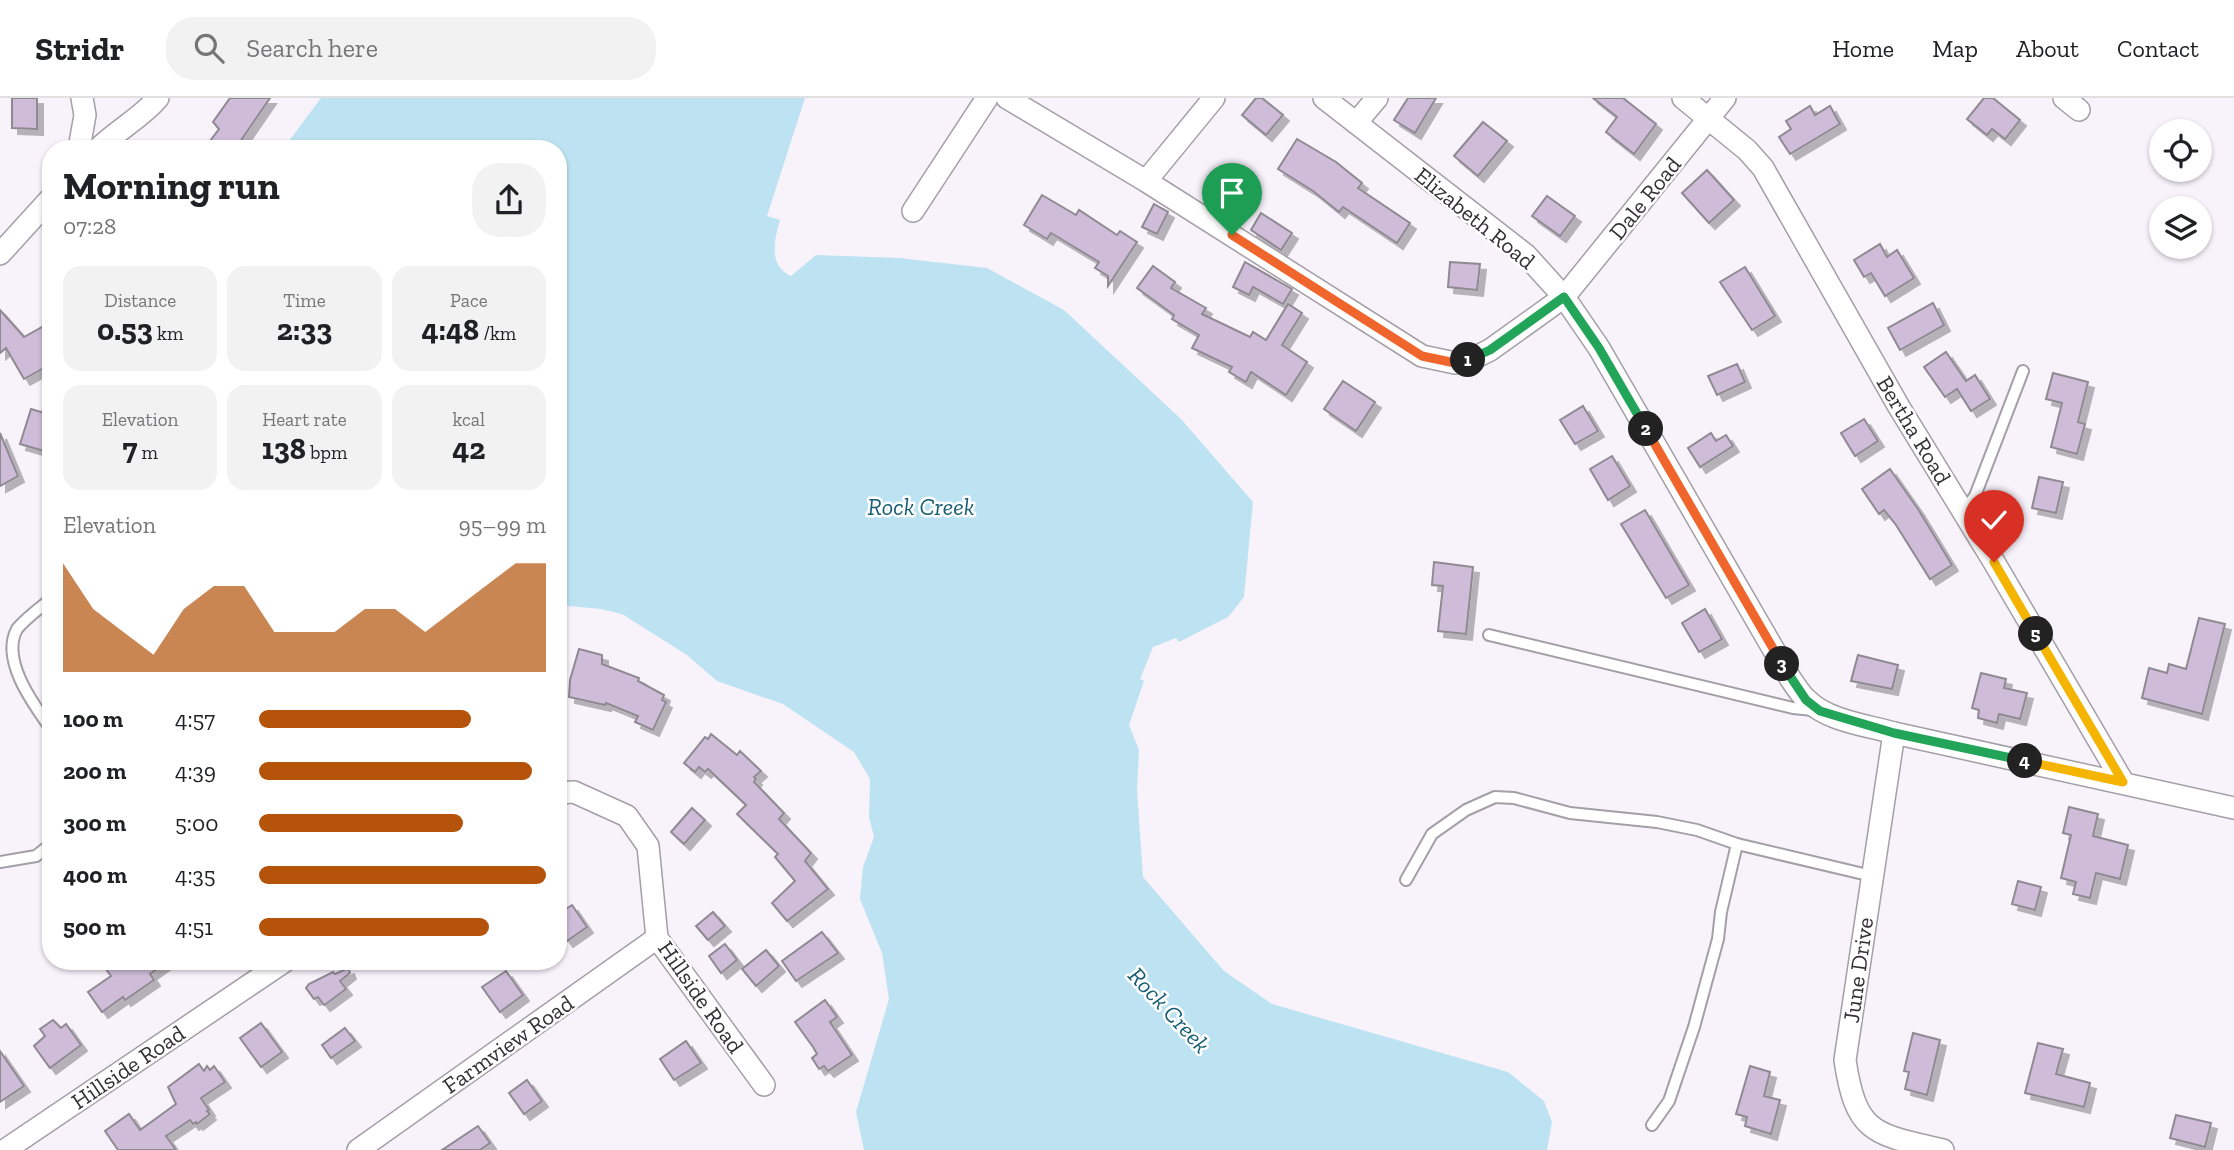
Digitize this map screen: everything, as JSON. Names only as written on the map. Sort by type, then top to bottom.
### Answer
[{"type":"street","points":[[81,140],[85,116],[82,98]]},
{"type":"street","points":[[106,140],[148,110],[158,98]]},
{"type":"street","points":[[913,211],[987,98]]},
{"type":"street","name":"Dale Road","points":[[1007,98],[1146,181],[1422,356],[1455,363],[1470,360],[1490,350],[1564,297],[1725,98]]},
{"type":"street","points":[[1146,181],[1214,98]]},
{"type":"street","name":"Elizabeth Road","points":[[1324,98],[1526,255],[1564,297],[1599,348],[1790,678],[1806,700],[1820,711],[1894,733],[2234,808]]},
{"type":"street","points":[[1356,123],[1377,98]]},
{"type":"street","name":"Bertha Road","points":[[1683,98],[1747,150],[1763,168],[1899,407],[2123,782]]},
{"type":"street","points":[[0,254],[42,208]]},
{"type":"street","name":"June Drive","points":[[1894,733],[1845,1060],[1852,1099],[1862,1119],[1878,1131],[1896,1139],[1942,1150]]},
{"type":"street","name":"Hillside Road","points":[[567,792],[574,792],[627,816],[648,846],[657,938],[764,1086]]},
{"type":"street","name":"Farmview Road","points":[[358,1150],[657,938]]},
{"type":"street","name":"Hillside Road","points":[[5,1150],[272,970]]},
{"type":"lane","points":[[1963,512],[1975,496],[2023,371]]},
{"type":"lane","points":[[42,607],[17,630],[10,649],[19,682],[42,716]]},
{"type":"lane","points":[[1489,635],[1793,708],[1820,711]]},
{"type":"lane","points":[[1406,880],[1432,834],[1466,810],[1495,797],[1514,798],[1570,813],[1657,821],[1737,844],[1872,876]]},
{"type":"lane","points":[[1652,1125],[1669,1101],[1697,1015],[1716,948],[1721,912],[1737,844]]},
{"type":"lane","points":[[0,862],[36,856],[42,851]]},
{"type":"water","name":"Rock Creek","points":[[321,98],[805,98],[767,216],[780,220],[775,252],[779,266],[784,271],[791,276],[816,255],[899,258],[987,268],[1064,310],[1181,419],[1253,502],[1244,597],[1228,617],[1179,642],[1176,638],[1153,647],[1140,679],[1144,681],[1129,725],[1139,750],[1137,791],[1143,877],[1224,971],[1272,1004],[1508,1072],[1544,1101],[1552,1122],[1547,1150],[864,1150],[856,1112],[889,999],[882,953],[860,899],[863,867],[874,837],[869,817],[870,779],[854,752],[783,704],[717,681],[687,655],[622,614],[567,606],[567,140],[290,140]]},
{"type":"building","points":[[12,98],[37,98],[37,129],[12,128]]},
{"type":"building","points":[[230,98],[270,98],[241,140],[211,140],[219,129],[213,122]]},
{"type":"building","points":[[1256,98],[1262,98],[1283,115],[1266,135],[1242,115]]},
{"type":"building","points":[[1408,98],[1436,98],[1415,133],[1394,120]]},
{"type":"building","points":[[1593,98],[1623,98],[1656,124],[1634,154],[1606,132],[1617,117]]},
{"type":"building","points":[[1984,98],[1993,98],[2020,120],[2005,139],[1992,129],[1987,135],[1967,119]]},
{"type":"building","points":[[1810,106],[1815,115],[1830,106],[1840,124],[1790,154],[1779,137],[1791,129],[1786,121]]},
{"type":"building","points":[[1483,122],[1507,141],[1478,176],[1454,156]]},
{"type":"building","points":[[1297,139],[1336,162],[1362,183],[1358,188],[1410,223],[1397,243],[1343,207],[1339,212],[1313,191],[1278,169]]},
{"type":"building","points":[[1707,170],[1734,200],[1709,223],[1682,193]]},
{"type":"building","points":[[1042,195],[1076,215],[1079,210],[1117,235],[1120,231],[1137,242],[1108,286],[1108,276],[1095,268],[1099,262],[1051,233],[1047,239],[1024,225]]},
{"type":"building","points":[[1547,196],[1575,216],[1560,236],[1532,216]]},
{"type":"building","points":[[1154,204],[1168,212],[1157,234],[1142,227]]},
{"type":"building","points":[[1261,213],[1292,233],[1281,250],[1251,230]]},
{"type":"building","points":[[1880,244],[1887,257],[1897,250],[1914,278],[1885,296],[1871,273],[1864,277],[1854,260]]},
{"type":"building","points":[[1245,262],[1292,289],[1283,304],[1253,287],[1249,295],[1233,287]]},
{"type":"building","points":[[1450,262],[1480,264],[1477,290],[1448,287]]},
{"type":"building","points":[[1153,266],[1175,282],[1171,288],[1206,308],[1202,314],[1250,337],[1253,332],[1266,340],[1288,304],[1302,313],[1282,345],[1307,362],[1286,395],[1251,372],[1246,382],[1229,372],[1232,367],[1192,348],[1199,335],[1172,319],[1174,315],[1137,288]]},
{"type":"building","points":[[1745,267],[1775,316],[1752,330],[1720,282]]},
{"type":"building","points":[[1933,303],[1944,325],[1900,350],[1888,328]]},
{"type":"building","points":[[0,310],[24,337],[42,327],[42,369],[24,379],[6,348],[0,353]]},
{"type":"building","points":[[1946,352],[1966,381],[1975,375],[1990,399],[1971,411],[1957,389],[1945,397],[1924,367]]},
{"type":"building","points":[[1737,364],[1745,382],[1717,395],[1708,376]]},
{"type":"building","points":[[2053,373],[2088,382],[2078,422],[2085,424],[2077,454],[2051,447],[2062,403],[2046,399]]},
{"type":"building","points":[[1343,381],[1375,402],[1356,431],[1324,409]]},
{"type":"building","points":[[1583,406],[1598,431],[1575,444],[1560,420]]},
{"type":"building","points":[[31,409],[42,412],[42,450],[20,444]]},
{"type":"building","points":[[1864,419],[1878,441],[1855,456],[1841,433]]},
{"type":"building","points":[[0,433],[18,476],[0,486]]},
{"type":"building","points":[[1711,433],[1716,441],[1726,435],[1733,446],[1700,467],[1688,448]]},
{"type":"building","points":[[1612,456],[1630,486],[1608,500],[1590,469]]},
{"type":"building","points":[[1890,469],[1952,565],[1930,579],[1896,525],[1884,510],[1879,514],[1862,489]]},
{"type":"building","points":[[2039,477],[2063,482],[2056,513],[2032,508]]},
{"type":"building","points":[[1645,510],[1689,585],[1666,598],[1621,524]]},
{"type":"building","points":[[1434,562],[1473,567],[1466,634],[1438,631],[1443,586],[1432,585]]},
{"type":"building","points":[[1705,609],[1722,639],[1699,652],[1682,623]]},
{"type":"building","points":[[2199,618],[2225,624],[2202,714],[2142,698],[2149,668],[2167,673],[2169,664],[2186,669]]},
{"type":"building","points":[[579,649],[602,655],[602,664],[639,678],[638,681],[664,695],[662,700],[666,702],[653,730],[635,722],[638,716],[606,703],[605,705],[569,697],[570,680]]},
{"type":"building","points":[[1858,655],[1898,665],[1892,689],[1851,681]]},
{"type":"building","points":[[1981,673],[2006,679],[2004,688],[2027,693],[2020,719],[1999,714],[1997,723],[1978,718],[1979,710],[1972,708]]},
{"type":"building","points":[[711,734],[737,755],[740,751],[761,771],[754,777],[754,782],[784,813],[779,819],[811,853],[805,861],[828,889],[787,921],[772,903],[795,881],[775,857],[778,854],[737,814],[746,805],[708,769],[705,772],[699,767],[695,772],[684,763],[705,737],[708,739]]},
{"type":"building","points":[[2069,807],[2098,814],[2093,836],[2128,845],[2120,879],[2096,873],[2090,898],[2073,894],[2076,882],[2061,878],[2071,835],[2063,833]]},
{"type":"building","points":[[692,808],[705,820],[684,844],[671,832]]},
{"type":"building","points":[[2018,881],[2041,887],[2035,910],[2012,904]]},
{"type":"building","points":[[572,905],[587,927],[567,941],[567,908]]},
{"type":"building","points":[[713,912],[725,926],[708,940],[696,926]]},
{"type":"building","points":[[822,932],[838,953],[796,981],[782,961]]},
{"type":"building","points":[[725,944],[737,960],[721,973],[709,956]]},
{"type":"building","points":[[766,950],[779,966],[756,986],[742,969]]},
{"type":"building","points":[[107,970],[156,970],[150,974],[154,980],[102,1012],[88,992],[111,976]]},
{"type":"building","points":[[349,970],[350,973],[340,981],[346,989],[324,1005],[318,997],[314,999],[306,988],[333,972],[335,974]]},
{"type":"building","points":[[506,971],[523,995],[500,1012],[482,987]]},
{"type":"building","points":[[825,1000],[837,1017],[830,1022],[852,1055],[828,1071],[824,1066],[819,1069],[812,1058],[817,1054],[795,1022]]},
{"type":"building","points":[[53,1020],[61,1028],[66,1024],[81,1045],[50,1068],[34,1046],[45,1036],[40,1029]]},
{"type":"building","points":[[261,1023],[282,1052],[261,1067],[240,1038]]},
{"type":"building","points":[[345,1028],[355,1041],[331,1058],[322,1045]]},
{"type":"building","points":[[1913,1033],[1940,1040],[1927,1095],[1905,1089],[1909,1072],[1904,1071]]},
{"type":"building","points":[[686,1041],[701,1063],[674,1080],[660,1059]]},
{"type":"building","points":[[2038,1043],[2063,1049],[2056,1074],[2090,1083],[2084,1107],[2025,1093]]},
{"type":"building","points":[[0,1051],[24,1086],[0,1102]]},
{"type":"building","points":[[199,1064],[204,1071],[207,1066],[210,1070],[214,1066],[225,1082],[201,1098],[210,1114],[197,1124],[190,1120],[166,1136],[176,1150],[118,1150],[105,1131],[129,1114],[140,1130],[176,1104],[168,1087]]},
{"type":"building","points":[[1750,1066],[1770,1072],[1764,1096],[1780,1100],[1771,1134],[1745,1126],[1747,1117],[1736,1114]]},
{"type":"building","points":[[527,1080],[542,1101],[524,1114],[509,1093]]},
{"type":"building","points":[[2176,1115],[2211,1123],[2205,1147],[2170,1138]]},
{"type":"building","points":[[478,1126],[490,1143],[480,1150],[442,1150]]},
{"type":"route","points":[[1232,235],[1422,356],[1443,361],[1455,363],[1470,360],[1490,350],[1564,297],[1599,348],[1790,678],[1806,700],[1820,711],[1841,719],[1894,733],[2123,782],[1994,562]]}]
